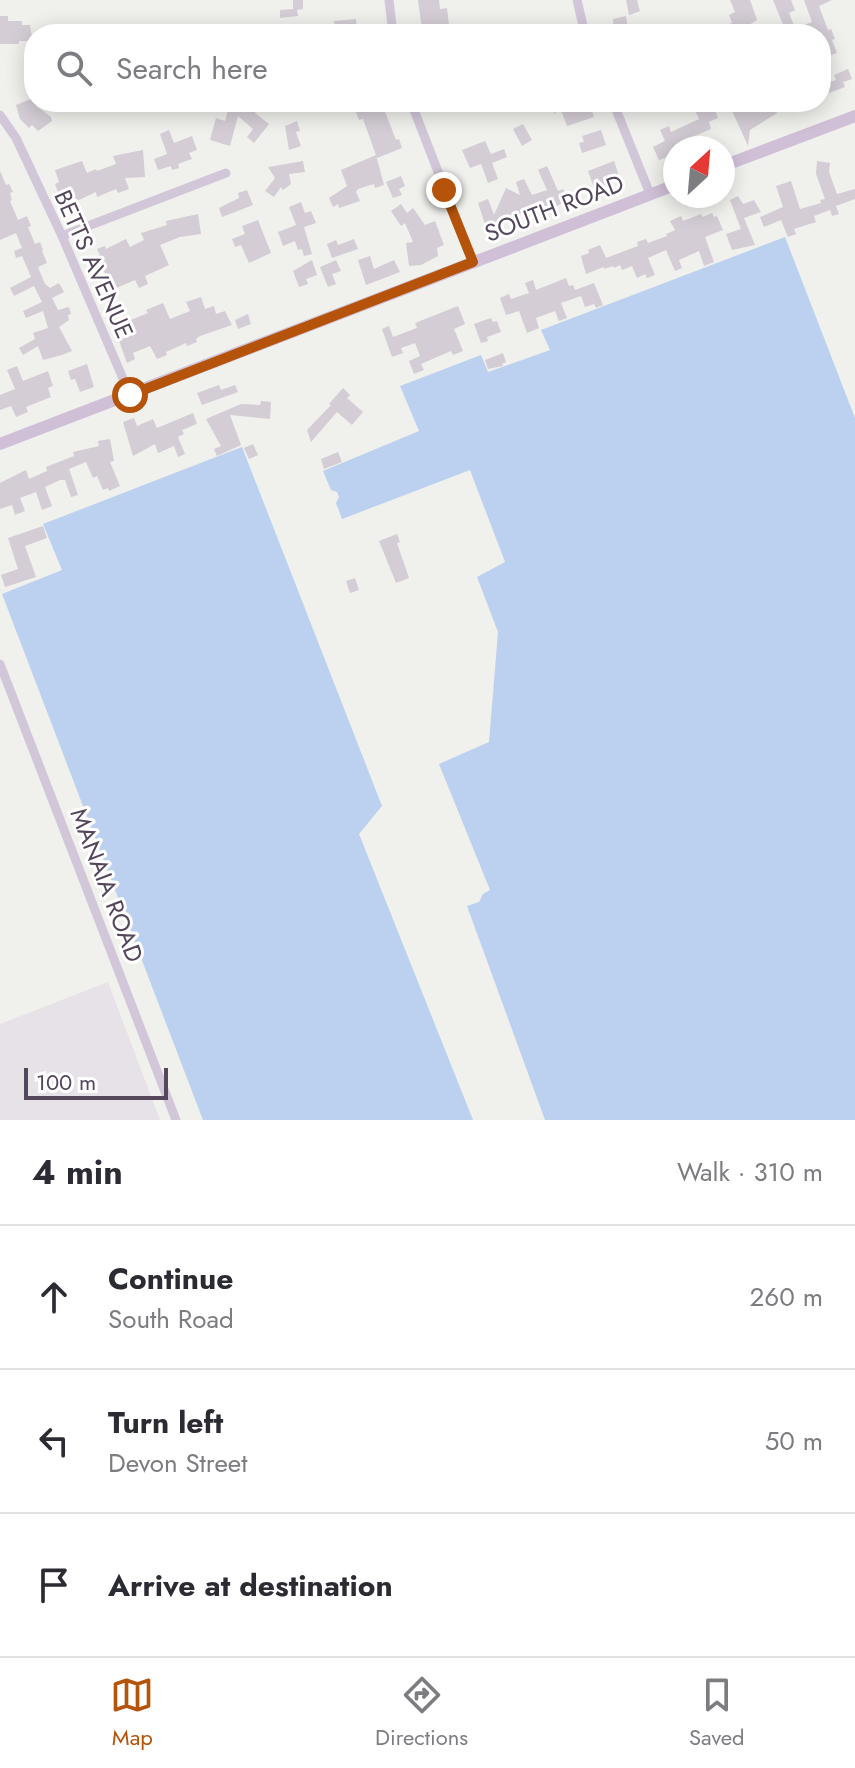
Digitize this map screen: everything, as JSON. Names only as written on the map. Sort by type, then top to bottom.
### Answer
[{"type":"street","points":[[389,0],[392,24]]},
{"type":"street","points":[[577,0],[583,24]]},
{"type":"street","points":[[415,112],[473,262]]},
{"type":"street","points":[[617,112],[650,194]]},
{"type":"street","name":"BETTS AVENUE","points":[[0,115],[22,150],[62,236],[130,395]]},
{"type":"street","points":[[735,161],[855,116]]},
{"type":"street","points":[[62,236],[226,173]]},
{"type":"street","name":"SOUTH ROAD","points":[[0,444],[663,189]]},
{"type":"street","name":"MANAIA ROAD","points":[[0,664],[176,1120]]},
{"type":"shaded area","points":[[785,237],[855,418],[855,1120],[545,1120],[467,906],[479,902],[483,894],[490,890],[439,764],[489,742],[498,632],[477,577],[505,562],[470,470],[342,519],[336,503],[339,497],[337,492],[331,490],[323,471],[419,431],[400,386],[481,355],[488,372],[550,350],[541,330]]},
{"type":"shaded area","points":[[242,447],[382,806],[359,834],[473,1120],[203,1120],[2,594],[62,570],[43,524]]},
{"type":"shaded area","points":[[108,982],[160,1120],[0,1120],[0,1024]]},
{"type":"building","points":[[293,0],[303,0],[303,9],[297,10],[298,16],[280,18],[280,10],[293,9]]},
{"type":"building","points":[[418,0],[439,0],[440,9],[447,8],[449,24],[421,24]]},
{"type":"building","points":[[626,0],[637,0],[640,11],[629,15]]},
{"type":"building","points":[[730,0],[750,0],[757,20],[750,24],[730,24],[732,23],[729,15],[735,12]]},
{"type":"building","points":[[773,0],[791,0],[795,10],[789,13],[793,24],[783,24]]},
{"type":"building","points":[[804,0],[832,0],[819,6],[826,24],[806,24],[812,22]]},
{"type":"building","points":[[0,16],[8,16],[8,21],[22,21],[24,41],[0,44]]},
{"type":"building","points":[[626,16],[627,24],[613,24],[613,19]]},
{"type":"building","points":[[356,19],[356,24],[334,24],[334,21]]},
{"type":"building","points":[[831,29],[835,39],[832,40],[837,53],[831,55]]},
{"type":"building","points":[[848,69],[852,79],[843,82],[845,87],[831,92],[831,82],[836,80],[834,75]]},
{"type":"building","points":[[24,102],[24,112],[44,112],[52,121],[38,131],[32,125],[29,128],[20,119],[16,105]]},
{"type":"building","points":[[228,112],[256,112],[269,124],[254,143],[247,137],[253,129],[238,116],[230,146],[210,140],[216,118],[225,121]]},
{"type":"building","points":[[356,112],[385,112],[402,148],[377,158],[363,119],[359,120]]},
{"type":"building","points":[[562,112],[592,112],[594,117],[567,126]]},
{"type":"building","points":[[696,112],[716,112],[718,118],[709,122],[711,129],[694,136],[663,137],[660,130],[669,126],[671,132],[699,119]]},
{"type":"building","points":[[733,112],[777,112],[750,130],[748,146]]},
{"type":"building","points":[[297,121],[300,131],[296,132],[301,146],[289,150],[285,126]]},
{"type":"building","points":[[523,124],[532,140],[522,146],[513,129]]},
{"type":"building","points":[[169,130],[174,143],[192,136],[197,150],[189,153],[192,159],[178,164],[179,168],[172,170],[171,166],[158,170],[154,159],[167,154],[160,134]]},
{"type":"building","points":[[601,130],[606,145],[582,153],[579,143],[584,142],[582,136]]},
{"type":"building","points":[[485,141],[491,154],[504,149],[507,157],[492,163],[498,179],[488,183],[481,164],[470,168],[462,150]]},
{"type":"building","points":[[663,142],[663,158],[659,160],[653,147]]},
{"type":"building","points":[[143,150],[145,177],[125,178],[129,189],[118,193],[116,189],[97,197],[96,192],[66,206],[62,194],[59,195],[55,170],[82,161],[87,173],[97,171],[116,164],[113,156]]},
{"type":"building","points":[[376,155],[384,185],[375,188],[374,184],[358,189],[356,192],[360,201],[333,207],[329,198],[347,186],[341,170]]},
{"type":"building","points":[[303,161],[305,172],[289,174],[291,184],[283,190],[281,187],[274,197],[265,191],[275,178],[268,167]]},
{"type":"building","points":[[614,161],[619,176],[607,180],[612,192],[598,199],[588,171]]},
{"type":"building","points":[[817,161],[830,163],[829,172],[837,194],[855,189],[855,199],[836,206],[839,214],[832,216],[830,210],[814,216],[816,222],[794,229],[796,234],[788,237],[781,220],[764,227],[760,217],[783,207],[776,186],[791,181],[800,209],[825,199],[816,174]]},
{"type":"building","points":[[547,166],[558,191],[563,189],[568,200],[533,219],[529,208],[509,222],[487,230],[478,203],[488,199],[494,215],[506,188],[520,195],[516,182],[524,179],[532,195],[547,190],[538,170]]},
{"type":"building","points":[[0,171],[13,192],[10,193],[10,201],[18,220],[27,216],[35,244],[40,242],[47,263],[38,267],[45,284],[50,288],[59,283],[64,292],[52,298],[58,310],[69,307],[71,314],[68,315],[69,320],[59,327],[72,351],[62,355],[43,360],[38,346],[23,355],[19,348],[35,339],[33,333],[48,328],[43,311],[26,318],[23,311],[42,302],[34,286],[14,296],[10,288],[31,277],[22,256],[16,258],[14,251],[22,248],[16,233],[0,240]]},
{"type":"building","points":[[401,176],[405,186],[399,189],[402,195],[393,198],[386,182]]},
{"type":"building","points":[[247,190],[253,205],[222,217],[219,208],[239,198],[238,193]]},
{"type":"building","points":[[738,196],[743,204],[754,200],[761,212],[744,218],[755,245],[732,250],[726,234],[741,229],[733,208]]},
{"type":"building","points":[[301,202],[305,213],[311,211],[316,223],[304,227],[312,254],[304,256],[295,241],[283,246],[278,232],[296,225],[289,207]]},
{"type":"building","points":[[401,204],[407,213],[413,208],[425,225],[435,221],[444,245],[437,248],[438,256],[421,265],[409,266],[406,243],[413,242],[405,223],[401,226],[391,211]]},
{"type":"building","points":[[712,213],[714,217],[717,216],[723,230],[705,237],[714,262],[704,266],[699,251],[679,260],[682,268],[675,271],[666,250],[648,258],[655,275],[647,278],[645,274],[637,278],[632,266],[622,270],[620,265],[586,274],[581,256],[589,253],[588,250],[600,245],[606,258],[638,246],[637,242],[646,239],[648,243],[667,236],[675,230],[670,221],[681,216],[683,221]]},
{"type":"building","points":[[198,214],[201,234],[180,237],[160,245],[169,265],[145,276],[148,284],[139,288],[135,280],[112,290],[103,269],[96,272],[90,259],[100,255],[97,249],[105,246],[106,249],[126,239],[130,247],[144,240],[141,233],[167,225],[166,221]]},
{"type":"building","points":[[258,220],[271,253],[249,263],[241,245],[235,247],[232,239],[245,234],[242,226]]},
{"type":"building","points":[[354,239],[358,249],[332,258],[327,244],[336,240],[338,245]]},
{"type":"building","points":[[370,256],[374,269],[394,260],[400,272],[366,285],[358,260]]},
{"type":"building","points":[[312,260],[317,275],[306,279],[308,284],[299,287],[293,271]]},
{"type":"building","points":[[336,260],[341,271],[332,274],[336,284],[328,287],[320,267]]},
{"type":"building","points":[[566,278],[575,290],[594,283],[603,305],[585,307],[581,296],[561,303],[567,318],[559,321],[555,311],[536,318],[539,328],[527,333],[519,311],[506,315],[500,298],[509,294],[511,299],[529,293],[525,283],[533,280],[536,290]]},
{"type":"building","points":[[201,297],[205,309],[214,306],[216,314],[225,311],[232,325],[200,336],[197,342],[187,346],[186,343],[157,359],[150,346],[133,353],[135,359],[127,363],[118,338],[132,333],[128,321],[163,303],[170,319],[190,311],[186,302]]},
{"type":"building","points":[[458,306],[465,324],[454,329],[463,351],[453,355],[451,351],[421,364],[424,370],[414,374],[409,361],[420,356],[415,343],[401,348],[403,353],[392,357],[382,329],[389,326],[393,337],[417,328],[415,323]]},
{"type":"building","points":[[248,314],[251,324],[238,329],[235,320]]},
{"type":"building","points":[[491,318],[493,322],[497,321],[501,332],[481,343],[474,324]]},
{"type":"building","points":[[503,353],[506,362],[503,366],[488,369],[485,360]]},
{"type":"building","points":[[87,364],[94,387],[80,392],[68,371]]},
{"type":"building","points":[[17,366],[23,381],[48,371],[53,386],[48,388],[51,397],[26,407],[28,412],[16,417],[11,406],[0,410],[0,395],[15,389],[7,370]]},
{"type":"building","points":[[219,385],[221,390],[235,385],[238,392],[202,405],[197,393]]},
{"type":"building","points":[[343,388],[350,395],[347,398],[363,412],[352,425],[337,412],[311,442],[307,430]]},
{"type":"building","points":[[261,401],[271,402],[270,419],[230,415],[241,445],[217,456],[214,449],[221,446],[206,419],[241,404],[260,405]]},
{"type":"building","points":[[193,413],[197,424],[182,430],[184,434],[178,437],[185,454],[178,457],[174,446],[158,453],[155,444],[133,456],[123,422],[134,418],[137,426],[153,419],[157,428]]},
{"type":"building","points":[[110,439],[114,461],[110,462],[120,486],[103,490],[86,462],[69,469],[78,495],[71,497],[65,480],[60,480],[45,487],[52,506],[42,510],[36,492],[20,498],[25,511],[15,515],[12,505],[0,509],[0,483],[26,470],[29,479],[47,471],[46,467],[74,456],[73,452],[99,446],[98,441]]},
{"type":"building","points":[[253,444],[258,455],[249,459],[244,448]]},
{"type":"building","points":[[338,452],[342,462],[324,469],[321,459]]},
{"type":"building","points":[[43,526],[47,538],[25,546],[36,577],[5,587],[1,575],[18,569],[8,538]]},
{"type":"building","points":[[397,534],[409,578],[396,583],[379,541]]},
{"type":"building","points":[[355,578],[359,590],[350,593],[346,581]]},
{"type":"route","points":[[130,395],[473,262],[444,190]]}]
